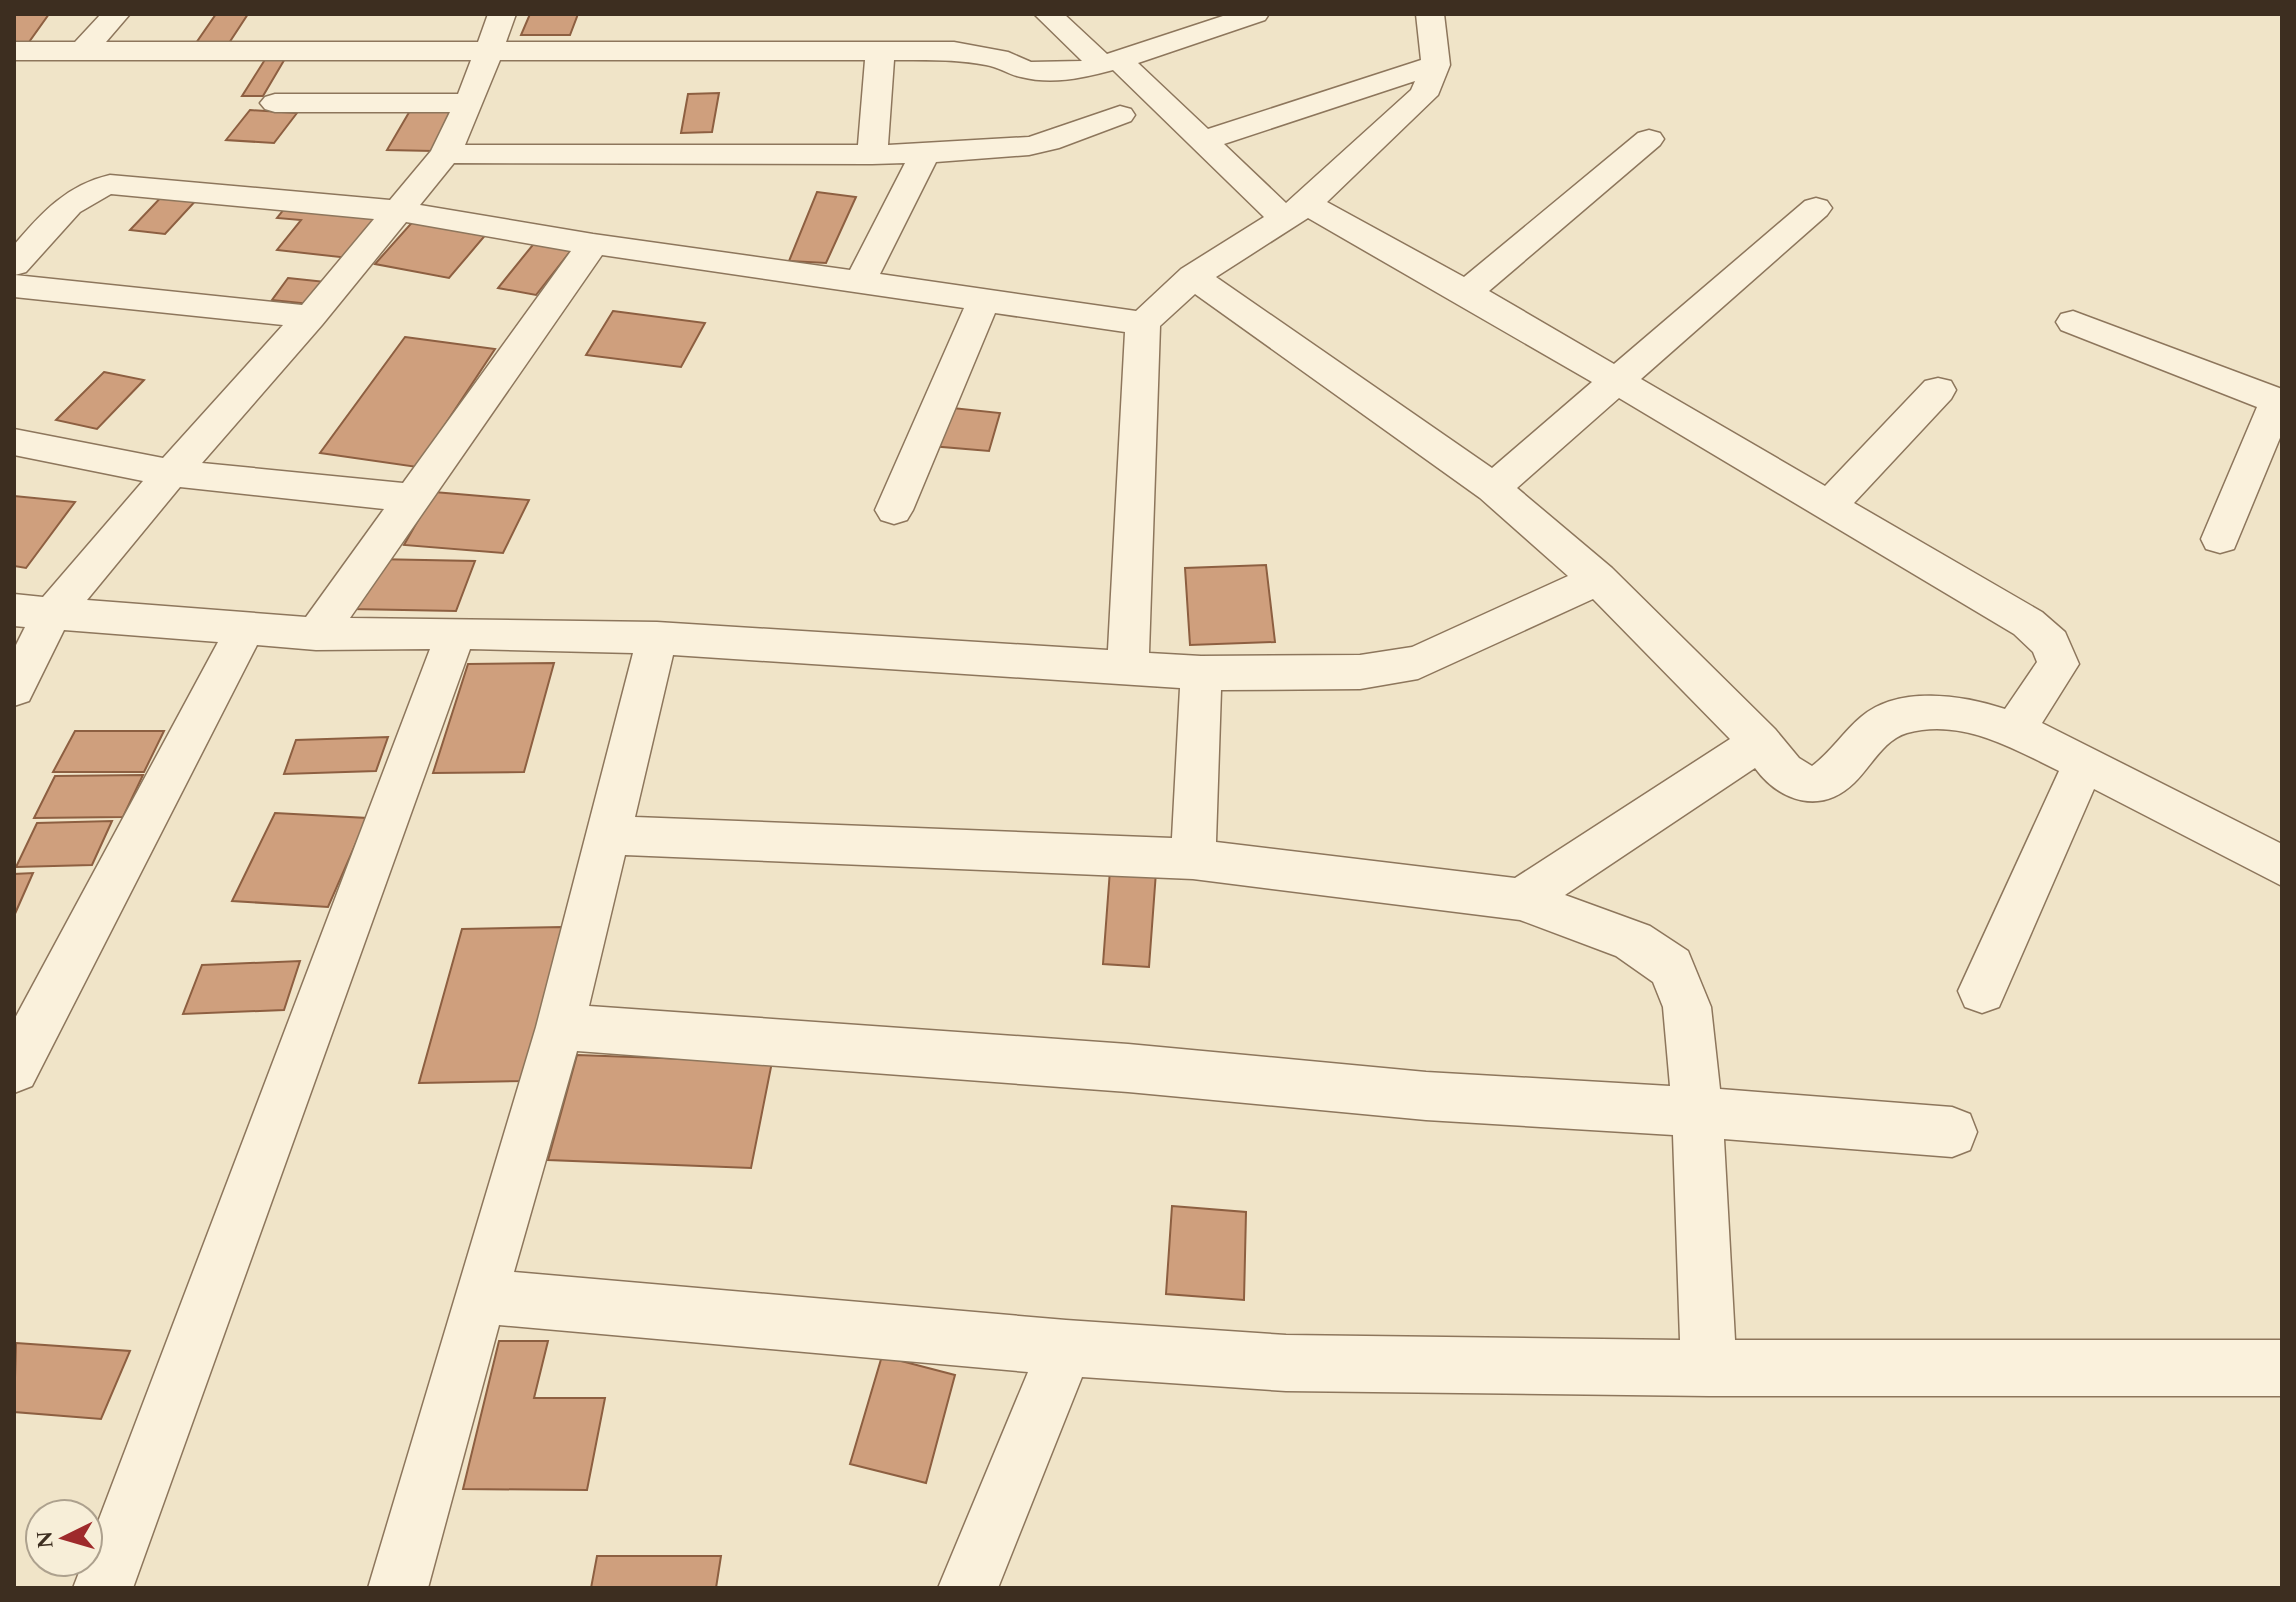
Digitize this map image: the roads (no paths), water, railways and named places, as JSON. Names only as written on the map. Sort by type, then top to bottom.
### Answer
[{"type":"street","points":[[84,50],[116,14]]},
{"type":"street","points":[[14,689],[33,612],[171,473],[310,317],[445,154],[469,103],[502,14]]},
{"type":"street","points":[[1048,14],[1203,141],[1296,212],[1466,292],[1617,384],[1830,505],[2028,623],[2051,643],[2058,664],[2014,731]]},
{"type":"street","points":[[14,51],[954,51],[998,58],[1026,70],[1058,72],[1110,62],[1169,45],[1255,14]]},
{"type":"street","points":[[1128,670],[1143,323],[1193,277],[1296,212],[1423,95],[1434,77],[1438,45],[1430,14]]},
{"type":"street","points":[[872,155],[880,52]]},
{"type":"street","points":[[1203,141],[1436,65]]},
{"type":"street","points":[[275,103],[469,103]]},
{"type":"street","points":[[445,154],[872,155],[1006,150],[1039,144],[1120,115]]},
{"type":"street","points":[[1466,292],[1649,139]]},
{"type":"street","points":[[860,282],[925,154]]},
{"type":"street","points":[[14,265],[78,196],[92,187],[110,184],[398,211],[593,244],[1143,323]]},
{"type":"street","points":[[1493,488],[1617,384],[1816,208]]},
{"type":"street","points":[[316,634],[593,244]]},
{"type":"street","points":[[1193,277],[1493,488],[1598,579],[1760,742],[1789,777],[1810,785],[1830,781],[1879,726],[1914,714],[1952,711],[1990,719],[2084,763],[2282,866]]},
{"type":"street","points":[[14,286],[310,317]]},
{"type":"street","points":[[894,510],[984,300]]},
{"type":"street","points":[[2073,322],[2280,402],[2220,539]]},
{"type":"street","points":[[1830,505],[1938,390]]},
{"type":"street","points":[[14,442],[171,473],[412,498]]},
{"type":"street","points":[[33,612],[316,634],[456,633],[657,638],[1128,670],[1360,672],[1418,663],[1598,579]]},
{"type":"street","points":[[14,1069],[245,629]]},
{"type":"street","points":[[103,1588],[456,633]]},
{"type":"street","points":[[398,1588],[560,1027],[657,638]]},
{"type":"street","points":[[1193,859],[1201,673]]},
{"type":"street","points":[[1521,899],[1760,742]]},
{"type":"street","points":[[1982,991],[2084,763]]},
{"type":"street","points":[[610,835],[1193,859],[1521,899],[1633,941],[1671,967],[1687,1007],[1697,1112],[1709,1368]]},
{"type":"street","points":[[560,1027],[1128,1068],[1426,1096],[1697,1112],[1952,1132]]},
{"type":"street","points":[[480,1296],[1066,1348],[1286,1363],[1709,1368],[2282,1368]]},
{"type":"street","points":[[968,1588],[1066,1348]]}]
